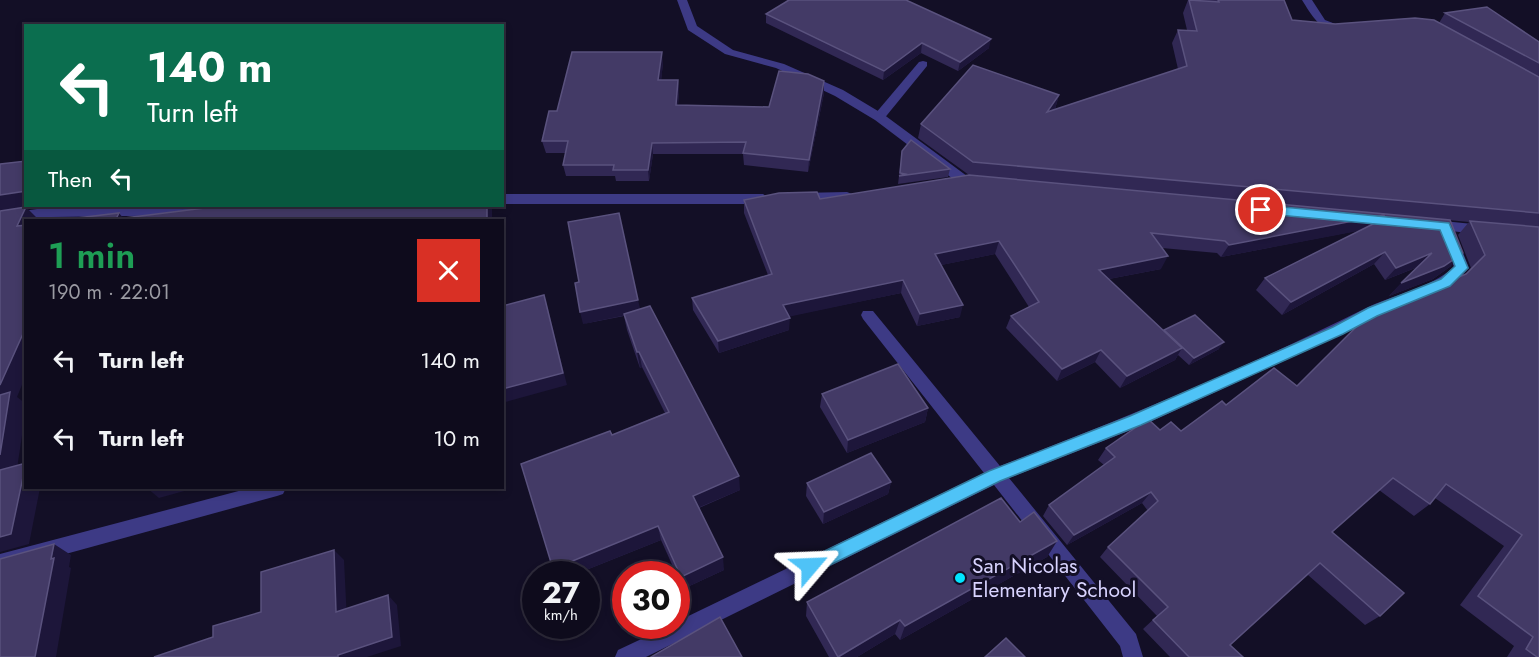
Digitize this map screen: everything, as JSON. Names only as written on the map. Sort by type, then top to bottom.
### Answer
[{"type":"street","points":[[682,0],[693,28],[729,52],[780,66],[839,93],[879,117],[972,183],[944,185]]},
{"type":"street","points":[[1307,0],[1321,22],[1346,31],[1356,30]]},
{"type":"street","points":[[879,117],[923,64]]},
{"type":"street","points":[[504,199],[783,199],[865,195]]},
{"type":"street","points":[[0,219],[52,212],[176,208],[226,210]]},
{"type":"street","points":[[1421,224],[1492,231]]},
{"type":"street","points":[[626,657],[995,476],[1136,421],[1338,330],[1372,312],[1446,282],[1462,268],[1445,226]]},
{"type":"street","points":[[868,315],[1129,641],[1133,657]]},
{"type":"street","points":[[0,562],[273,489]]},
{"type":"building","points":[[789,0],[906,0],[991,39],[960,62],[922,43],[884,71],[766,14]]},
{"type":"building","points":[[1189,0],[1219,2],[1218,0],[1284,0],[1292,20],[1335,24],[1415,18],[1434,20],[1539,77],[1539,213],[973,162],[921,124],[973,65],[1059,95],[1047,112],[1187,66],[1178,30],[1197,31]]},
{"type":"building","points":[[1487,7],[1539,42],[1539,63],[1445,13]]},
{"type":"building","points":[[572,52],[662,52],[658,80],[678,80],[676,105],[769,107],[779,71],[808,74],[824,81],[809,160],[743,153],[746,142],[652,143],[648,170],[613,170],[614,165],[563,165],[568,141],[542,141],[549,111],[557,111]]},
{"type":"building","points":[[911,140],[950,169],[899,176],[905,174],[900,173],[902,151]]},
{"type":"building","points":[[24,161],[24,191],[0,195],[0,164]]},
{"type":"building","points":[[969,175],[1450,220],[1463,253],[1444,266],[1401,283],[1432,253],[1396,268],[1385,252],[1291,302],[1265,278],[1385,218],[1384,215],[1229,245],[1225,241],[1151,233],[1168,256],[1099,270],[1182,348],[1127,376],[1101,350],[1062,369],[1011,316],[1039,302],[999,241],[935,254],[963,305],[920,314],[903,280],[783,305],[790,318],[718,341],[692,298],[772,274],[744,200],[779,193],[817,192],[820,199]]},
{"type":"building","points":[[26,207],[17,226],[24,225],[24,331],[0,385],[0,211]]},
{"type":"building","points":[[213,207],[487,207],[487,219],[116,219]]},
{"type":"building","points":[[119,213],[116,219],[68,219]]},
{"type":"building","points":[[619,213],[638,300],[580,312],[575,283],[579,282],[568,222]]},
{"type":"building","points":[[1470,221],[1539,227],[1539,657],[1526,649],[1533,637],[1478,596],[1522,535],[1446,484],[1430,504],[1393,478],[1332,532],[1404,593],[1380,616],[1320,563],[1230,645],[1243,657],[1189,657],[1153,620],[1168,607],[1108,547],[1158,501],[1151,492],[1074,535],[1049,505],[1115,457],[1106,448],[1148,419],[1160,430],[1171,422],[1181,431],[1222,401],[1226,405],[1274,368],[1297,386],[1366,317],[1466,274],[1485,255]]},
{"type":"building","points":[[544,295],[563,373],[504,388],[504,305]]},
{"type":"building","points":[[650,306],[739,476],[693,496],[723,557],[690,573],[690,561],[674,561],[658,526],[573,561],[551,561],[521,464],[610,431],[612,435],[669,412],[637,352],[624,314]]},
{"type":"building","points":[[1195,315],[1224,342],[1194,358],[1164,330]]},
{"type":"building","points":[[898,364],[928,408],[848,440],[822,394]]},
{"type":"building","points":[[10,392],[0,455],[0,395]]},
{"type":"building","points":[[871,453],[891,482],[824,512],[807,483]]},
{"type":"building","points":[[24,464],[11,534],[0,537],[0,470]]},
{"type":"building","points":[[1001,498],[1020,522],[1034,512],[1057,541],[905,626],[900,620],[838,657],[807,602]]},
{"type":"building","points":[[54,544],[51,559],[54,558],[35,657],[0,657],[0,559]]},
{"type":"building","points":[[334,550],[336,612],[388,595],[392,637],[338,655],[338,657],[154,657],[213,637],[213,626],[261,612],[261,572]]},
{"type":"building","points":[[720,617],[742,657],[651,657],[682,639],[690,639],[690,634]]},
{"type":"building","points":[[1006,638],[1025,657],[985,657]]},
{"type":"place","name":"San Nicolas Elementary School","points":[[960,578]]},
{"type":"route","points":[[810,566],[995,476],[1136,421],[1338,330],[1372,312],[1446,282],[1462,268],[1445,226],[1261,210]]}]
